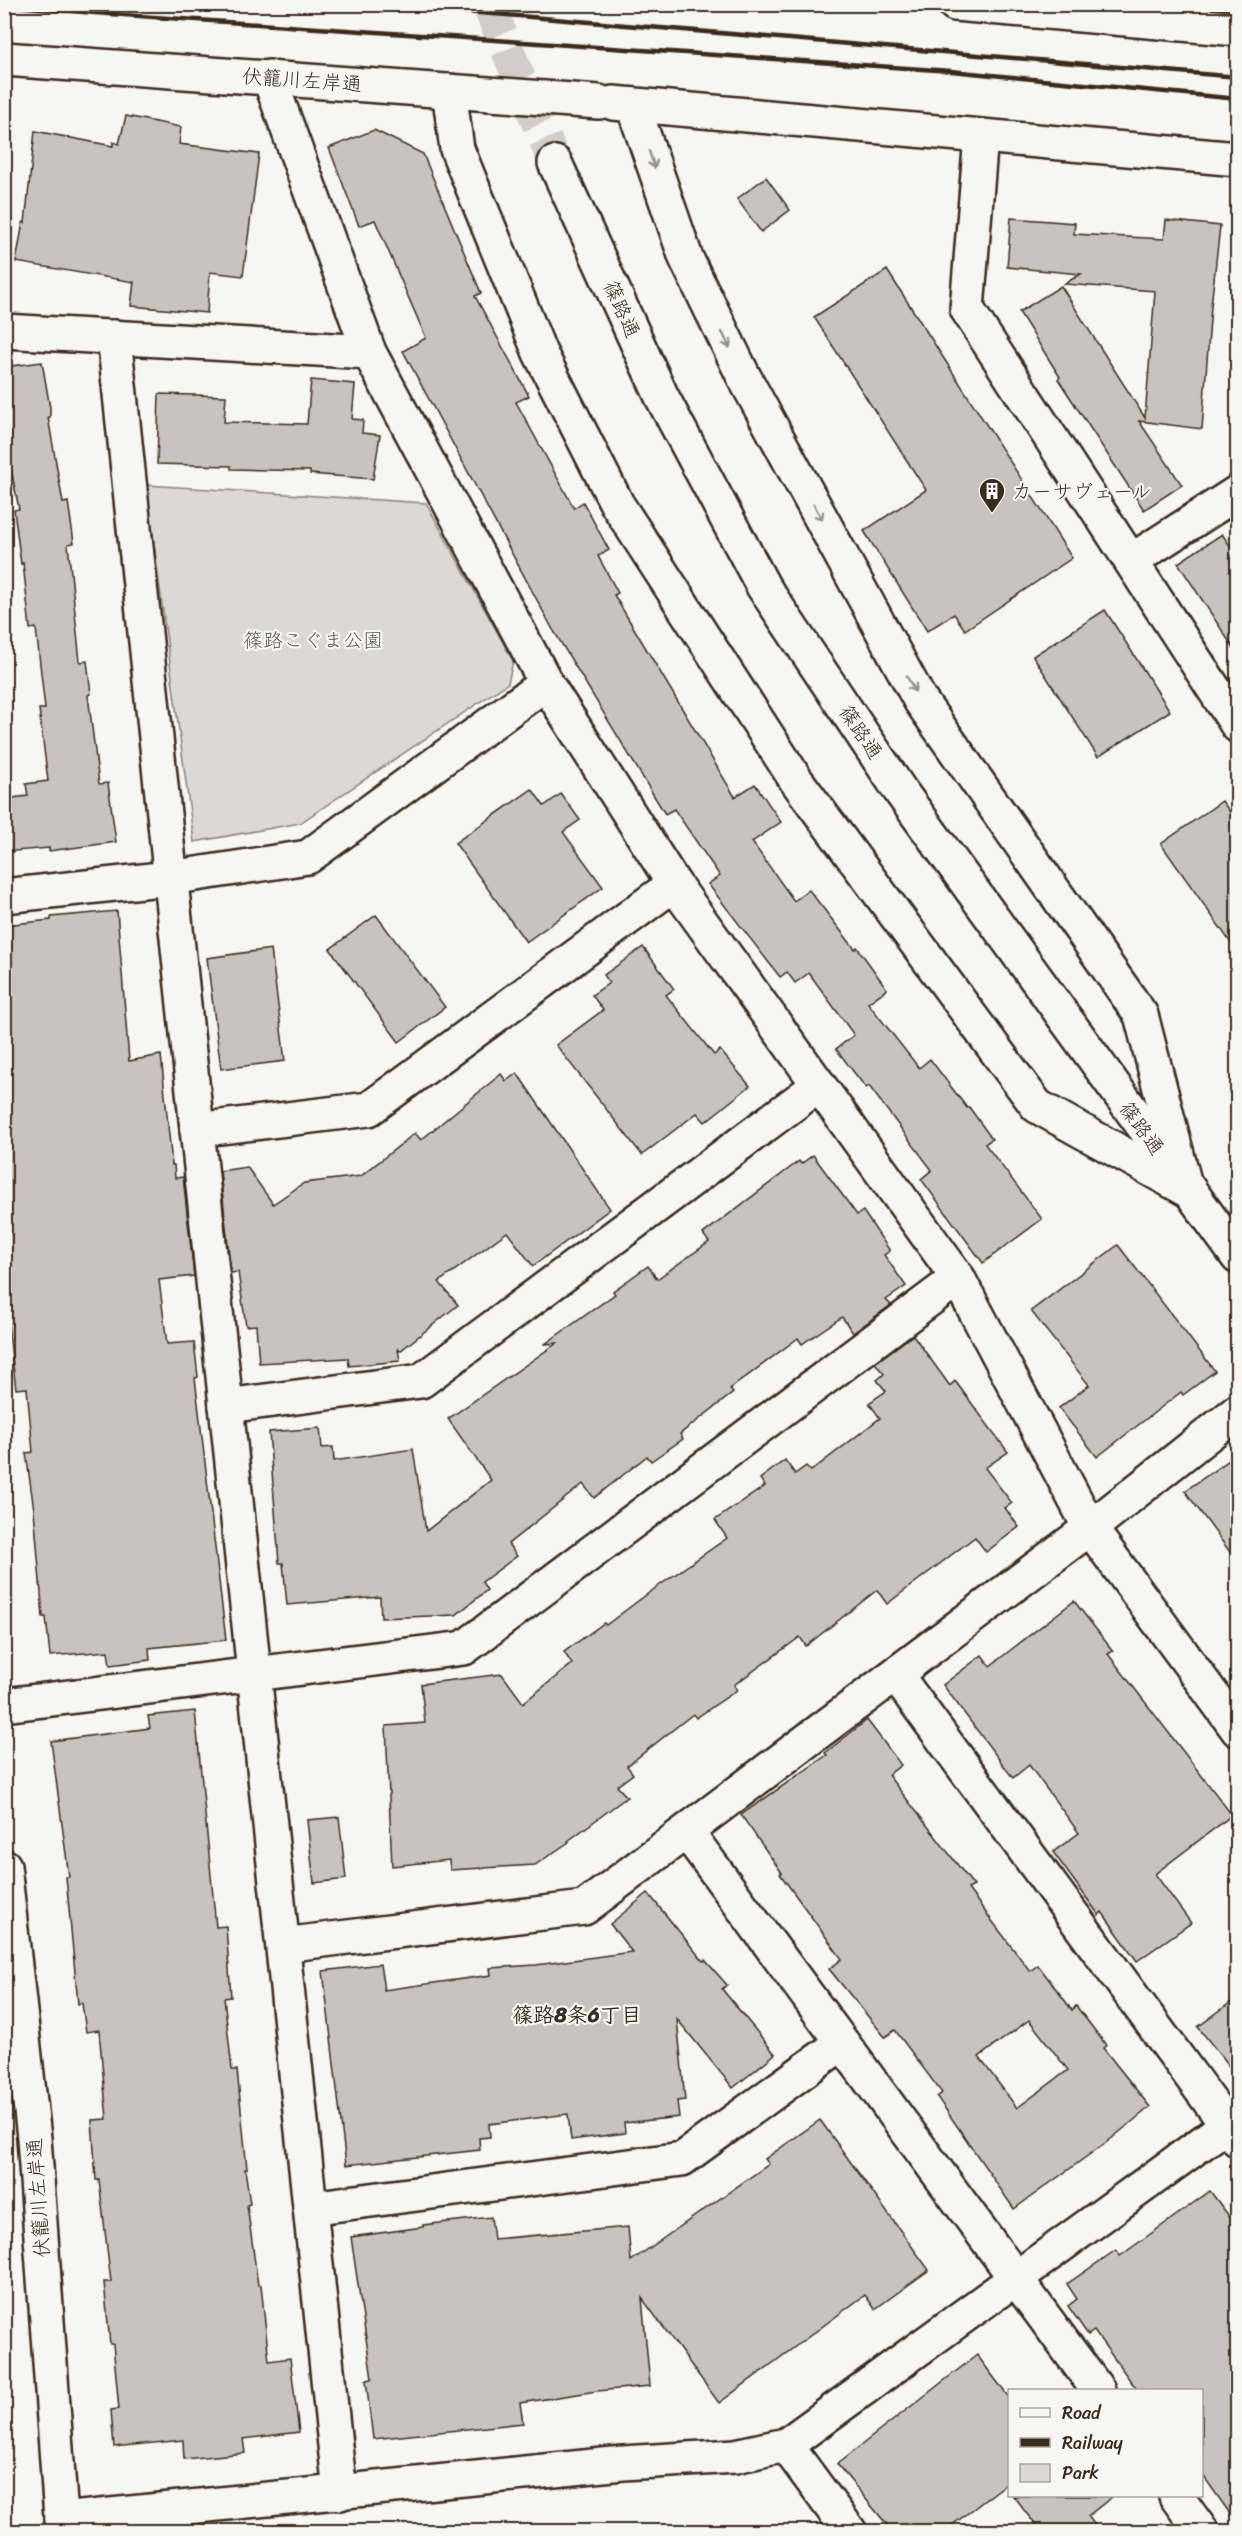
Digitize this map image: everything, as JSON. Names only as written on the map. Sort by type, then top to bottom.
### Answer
[{"type":"street","points":[[955,4],[1088,10],[1238,29]]},
{"type":"street","name":"伏籠川左岸通","points":[[4,59],[599,102],[1238,159]]},
{"type":"street","points":[[269,77],[369,352],[546,683],[674,884],[958,1278],[1090,1528],[1238,1730]]},
{"type":"street","points":[[449,91],[457,148],[540,353],[617,504],[796,780],[1037,1106],[1186,1189]]},
{"type":"street","points":[[633,105],[686,258],[743,375],[920,700],[1141,1015],[1186,1189]]},
{"type":"street","points":[[981,136],[967,309],[1238,726]]},
{"type":"street","name":"篠路通","points":[[555,163],[662,398],[763,586],[901,792],[1186,1189],[1238,1257]]},
{"type":"street","points":[[4,331],[369,352]]},
{"type":"street","points":[[114,337],[340,2493]]},
{"type":"street","points":[[1131,561],[1238,492]]},
{"type":"street","points":[[4,896],[170,878],[308,857],[546,683]]},
{"type":"street","points":[[197,1130],[369,1109],[674,884]]},
{"type":"street","points":[[226,1406],[421,1381],[819,1085]]},
{"type":"street","points":[[4,1705],[464,1648],[958,1278]]},
{"type":"street","points":[[282,1945],[584,1908],[1090,1528],[1238,1411]]},
{"type":"street","points":[[62,2526],[623,2463],[735,2456],[786,2445],[1016,2279],[1234,2127],[896,1675]]},
{"type":"street","points":[[687,1832],[1097,2389]]},
{"type":"street","name":"伏籠川左岸通","points":[[4,1866],[34,2138],[62,2526]]},
{"type":"street","points":[[310,2208],[682,2159],[842,2043]]},
{"type":"street","points":[[786,2445],[850,2532]]},
{"type":"street","points":[[1177,2497],[1202,2532]]},
{"type":"green space","name":"篠路こぐま公園","points":[[146,485],[426,503],[513,661],[508,683],[300,823],[194,842]]},
{"type":"building","points":[[126,116],[181,127],[179,144],[259,154],[243,276],[210,272],[207,313],[131,306],[134,282],[16,262],[23,222],[25,223],[35,131],[113,146],[113,142],[119,144]]},
{"type":"building","points":[[374,130],[423,154],[481,293],[475,296],[529,396],[516,402],[574,508],[583,502],[609,550],[598,556],[618,593],[614,595],[735,797],[755,784],[781,822],[752,842],[794,901],[809,890],[855,949],[857,947],[887,989],[868,1003],[919,1068],[930,1059],[967,1108],[969,1107],[992,1139],[985,1144],[1042,1219],[983,1263],[921,1179],[932,1170],[869,1086],[866,1088],[836,1049],[854,1035],[809,973],[795,983],[787,972],[780,977],[708,884],[720,876],[674,809],[665,814],[552,628],[403,351],[426,338],[375,220],[359,226],[329,148]]},
{"type":"building","points":[[766,177],[790,210],[761,232],[737,199]]},
{"type":"building","points":[[1011,218],[1075,223],[1074,234],[1164,239],[1166,220],[1220,226],[1211,306],[1202,429],[1139,421],[1182,485],[1144,510],[1058,379],[1060,377],[1019,312],[1061,286],[1145,418],[1155,291],[1064,284],[1081,274],[1007,267]]},
{"type":"building","name":"カーサヴェール","points":[[887,270],[1072,558],[965,630],[954,614],[927,631],[864,531],[926,490],[814,317]]},
{"type":"building","points":[[42,362],[50,408],[50,417],[48,417],[63,503],[68,502],[74,543],[68,544],[80,662],[87,661],[91,694],[88,695],[99,784],[108,783],[116,842],[49,851],[49,848],[4,852],[4,799],[28,796],[26,784],[48,781],[39,709],[45,709],[36,628],[30,629],[23,563],[21,564],[14,510],[19,509],[4,434],[4,367]]},
{"type":"building","points":[[311,380],[355,384],[352,419],[363,420],[362,433],[380,435],[373,479],[310,474],[310,471],[157,464],[159,394],[226,396],[224,422],[307,424]]},
{"type":"building","points":[[1222,534],[1238,557],[1238,655],[1178,563]]},
{"type":"building","points":[[1105,610],[1170,711],[1098,757],[1033,656]]},
{"type":"building","points":[[532,789],[544,806],[561,794],[580,820],[563,832],[603,887],[526,942],[455,843]]},
{"type":"building","points":[[1222,801],[1238,823],[1238,953],[1161,844]]},
{"type":"building","points":[[117,911],[129,1061],[161,1055],[172,1165],[174,1165],[175,1178],[183,1177],[194,1276],[159,1280],[167,1344],[194,1342],[198,1377],[195,1378],[226,1640],[149,1648],[150,1660],[110,1665],[108,1651],[50,1656],[46,1617],[43,1617],[34,1510],[26,1453],[33,1452],[27,1388],[16,1389],[4,1293],[4,925],[51,920],[51,917]]},
{"type":"building","points":[[376,915],[445,1007],[399,1042],[330,949]]},
{"type":"building","points":[[643,947],[674,989],[666,995],[714,1055],[720,1050],[750,1086],[705,1122],[697,1113],[642,1155],[556,1045],[603,1010],[592,995],[609,983],[604,975]]},
{"type":"building","points":[[271,949],[285,1061],[221,1069],[207,958]]},
{"type":"building","points":[[517,1073],[610,1209],[533,1266],[507,1232],[439,1282],[458,1305],[400,1351],[398,1349],[400,1361],[349,1366],[348,1358],[259,1363],[256,1325],[246,1326],[238,1272],[231,1273],[220,1171],[247,1167],[273,1204],[304,1183],[361,1176],[415,1133],[421,1140],[501,1074],[506,1081]]},
{"type":"building","points":[[813,1155],[857,1215],[863,1211],[890,1251],[884,1255],[906,1286],[886,1300],[891,1305],[853,1333],[842,1317],[802,1344],[798,1338],[730,1389],[733,1393],[680,1434],[683,1439],[651,1461],[647,1456],[594,1498],[583,1484],[508,1544],[517,1556],[482,1582],[487,1590],[456,1615],[381,1618],[380,1597],[287,1605],[283,1563],[279,1563],[269,1432],[320,1428],[322,1448],[333,1447],[334,1461],[413,1449],[426,1531],[491,1480],[448,1419],[557,1343],[545,1344],[615,1294],[613,1291],[648,1266],[657,1279],[709,1242],[703,1234],[799,1161],[801,1164]]},
{"type":"building","points":[[1118,1245],[1215,1371],[1183,1395],[1181,1392],[1097,1457],[1059,1408],[1089,1385],[1031,1311]]},
{"type":"building","points":[[913,1335],[950,1386],[955,1381],[1008,1452],[985,1468],[1012,1503],[1005,1508],[1019,1527],[986,1552],[975,1537],[887,1604],[877,1590],[806,1646],[800,1637],[734,1685],[737,1690],[696,1718],[693,1714],[627,1766],[633,1774],[617,1786],[627,1797],[535,1865],[450,1870],[449,1860],[392,1866],[386,1726],[425,1723],[421,1684],[502,1674],[523,1703],[572,1664],[564,1652],[604,1623],[606,1625],[727,1538],[715,1520],[765,1486],[760,1479],[785,1460],[795,1474],[806,1466],[811,1471],[880,1418],[869,1403],[886,1391],[877,1380],[884,1374],[875,1363]]},
{"type":"building","points":[[1238,1454],[1238,1563],[1185,1491]]},
{"type":"building","points":[[1074,1601],[1113,1651],[1108,1654],[1232,1815],[1155,1874],[1191,1923],[1137,1961],[1102,1912],[1099,1915],[1053,1852],[1079,1833],[1029,1765],[1013,1778],[943,1685],[982,1655],[990,1666]]},
{"type":"building","points":[[195,1711],[216,1927],[226,1926],[231,1997],[224,1998],[232,2070],[237,2070],[250,2204],[247,2205],[258,2285],[261,2285],[269,2361],[290,2358],[299,2432],[243,2439],[245,2453],[184,2459],[183,2440],[114,2447],[111,2410],[119,2409],[104,2282],[111,2282],[99,2180],[96,2180],[92,2120],[107,2119],[99,2030],[86,2032],[82,2003],[78,2004],[66,1877],[69,1877],[51,1741],[150,1728],[148,1716]]},
{"type":"building","points":[[867,1720],[901,1765],[888,1775],[974,1886],[968,1889],[1030,1971],[1038,1965],[1072,2010],[1076,2006],[1106,2045],[1103,2048],[1150,2107],[1111,2139],[1014,2209],[937,2097],[942,2093],[895,2030],[885,2037],[829,1969],[842,1959],[780,1874],[782,1873],[741,1815],[827,1755],[825,1753]],"holes":[[[1029,2020],[1068,2070],[1017,2108],[979,2057]]]},
{"type":"building","points":[[339,1817],[346,1879],[314,1883],[307,1820]]},
{"type":"building","points":[[648,1893],[703,1961],[705,1960],[727,1985],[722,1989],[775,2054],[733,2088],[677,2019],[685,2100],[677,2101],[679,2117],[624,2123],[625,2133],[571,2140],[568,2114],[489,2124],[490,2137],[479,2138],[480,2150],[346,2165],[323,1971],[380,1964],[384,1990],[491,1975],[490,1968],[536,1965],[632,1952],[610,1924]]},
{"type":"building","points":[[1238,1997],[1238,2078],[1198,2027]]},
{"type":"building","points":[[820,2120],[929,2270],[875,2309],[865,2295],[719,2403],[642,2298],[650,2386],[597,2391],[520,2403],[523,2423],[373,2439],[366,2380],[372,2379],[351,2237],[491,2217],[494,2239],[628,2227],[631,2261],[769,2164],[765,2159]]},
{"type":"building","points":[[1210,2191],[1238,2228],[1238,2525],[1203,2475],[1203,2389],[1137,2389],[1094,2331],[1088,2335],[1068,2306],[1077,2299],[1067,2284],[1116,2250],[1120,2256]]},
{"type":"building","points":[[977,2355],[1008,2396],[1008,2483],[943,2532],[893,2532],[837,2464]]},
{"type":"building","points":[[1014,2497],[1112,2497],[1088,2516],[1100,2532],[1041,2532]]},
{"type":"tunnel","points":[[488,4],[555,163]]},
{"type":"railway","points":[[355,4],[1238,77]]},
{"type":"railway","points":[[4,5],[951,71],[1238,99]]},
{"type":"place","name":"カーサヴェール","points":[[992,514]]},
{"type":"district","name":"篠路8条6丁目","points":[[577,2015]]}]
